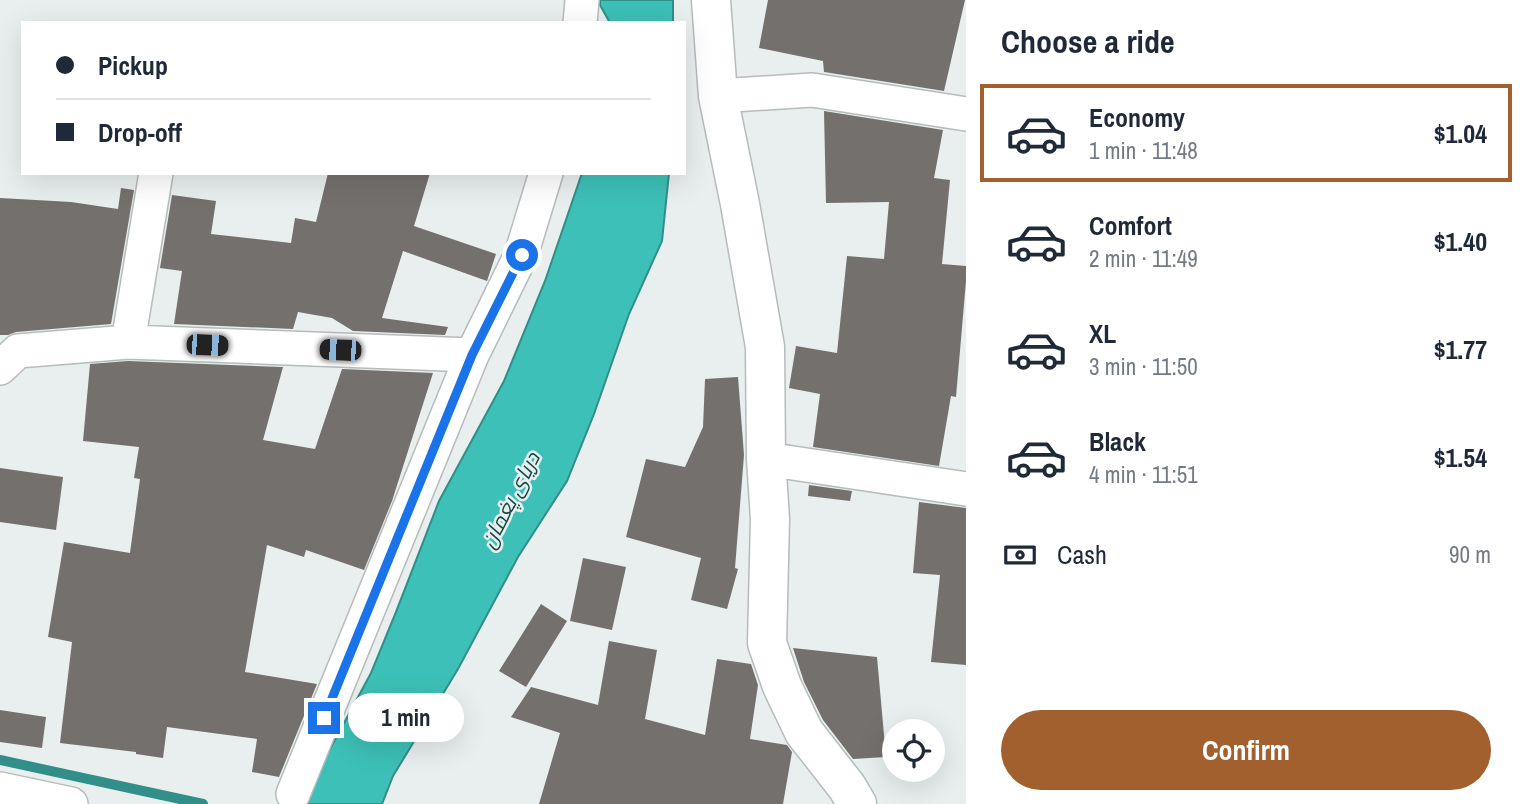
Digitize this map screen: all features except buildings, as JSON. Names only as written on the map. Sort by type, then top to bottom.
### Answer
[{"type":"street","points":[[580,21],[582,0]]},
{"type":"street","points":[[711,0],[718,96],[765,347],[766,459],[770,519],[766,643],[782,686],[804,732],[857,804]]},
{"type":"street","points":[[718,96],[812,90],[966,114]]},
{"type":"street","points":[[128,342],[156,175]]},
{"type":"street","points":[[293,794],[472,355],[522,255],[546,175]]},
{"type":"street","points":[[0,368],[18,351],[128,342],[472,355]]},
{"type":"street","points":[[766,459],[966,489]]},
{"type":"street","points":[[0,790],[71,804]]},
{"type":"water","points":[[600,0],[673,0],[673,21],[609,21]]},
{"type":"water","name":"دریای پغمان","points":[[581,175],[669,175],[662,241],[629,314],[567,481],[518,557],[458,669],[393,776],[382,804],[307,804],[316,775],[371,673],[439,501],[504,381],[545,281]]},
{"type":"waterway","points":[[0,760],[203,804]]},
{"type":"route","points":[[324,718],[472,355],[522,255]]}]
